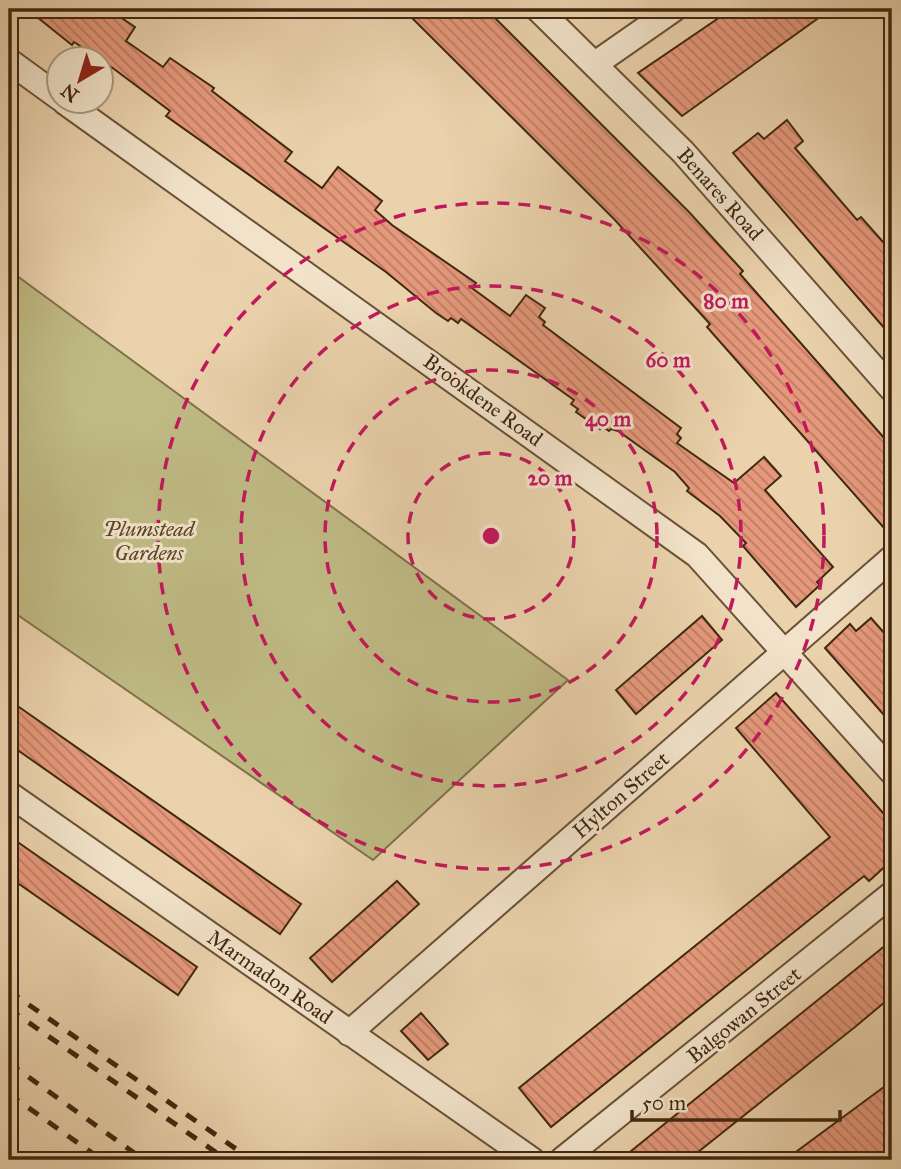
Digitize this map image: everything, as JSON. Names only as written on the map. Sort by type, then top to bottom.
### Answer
[{"type":"street","name":"Benares Road","points":[[538,9],[683,152],[892,389]]},
{"type":"street","points":[[595,64],[674,9]]},
{"type":"street","points":[[9,61],[46,87]]},
{"type":"street","name":"Brookdene Road","points":[[85,116],[697,555],[892,772]]},
{"type":"street","name":"Hylton Street","points":[[349,1033],[892,558]]},
{"type":"street","name":"Marmadon Road","points":[[9,794],[531,1160]]},
{"type":"street","name":"Balgowan Street","points":[[562,1160],[892,894]]},
{"type":"green space","name":"Plumstead Gardens","points":[[9,270],[568,680],[373,860],[9,609]]},
{"type":"building","points":[[27,9],[108,9],[135,27],[126,41],[163,67],[170,58],[214,88],[212,91],[292,152],[285,161],[322,188],[338,167],[382,201],[375,210],[392,225],[476,283],[472,288],[510,316],[526,295],[545,308],[539,317],[545,322],[543,325],[681,428],[677,434],[681,438],[677,443],[734,483],[764,457],[781,476],[765,490],[833,567],[817,582],[820,585],[796,607],[743,546],[746,543],[720,516],[687,491],[689,488],[675,472],[618,431],[609,431],[602,426],[600,429],[576,412],[578,409],[571,404],[574,400],[461,319],[458,323],[451,318],[448,321],[436,313],[386,272],[166,116],[170,111],[116,70],[116,46],[80,46],[74,42],[72,45]]},
{"type":"building","points":[[403,9],[486,9],[689,212],[743,271],[740,274],[892,447],[892,537],[707,327],[710,324],[614,219]]},
{"type":"building","points":[[732,9],[831,9],[682,116],[638,73]]},
{"type":"building","points":[[787,120],[803,141],[795,148],[857,220],[861,217],[892,252],[892,337],[733,153],[758,133],[764,139]]},
{"type":"building","points":[[702,616],[722,640],[636,714],[616,690]]},
{"type":"building","points":[[871,618],[892,642],[892,724],[825,648],[850,624],[856,631]]},
{"type":"building","points":[[776,693],[892,823],[892,860],[869,881],[864,876],[551,1127],[519,1088],[830,837],[736,728]]},
{"type":"building","points":[[9,700],[301,904],[280,934],[9,744]]},
{"type":"building","points":[[9,836],[197,967],[178,995],[9,877]]},
{"type":"building","points":[[397,881],[419,904],[332,982],[310,958]]},
{"type":"building","points":[[892,940],[892,996],[855,1027],[688,1160],[620,1160]]},
{"type":"building","points":[[421,1013],[448,1044],[428,1060],[401,1031]]},
{"type":"building","points":[[892,1081],[892,1148],[875,1160],[785,1160]]},
{"type":"railway","points":[[9,991],[252,1160]]},
{"type":"railway","points":[[9,1009],[227,1160]]},
{"type":"railway","points":[[9,1063],[144,1160]]},
{"type":"railway","points":[[9,1094],[102,1160]]}]
